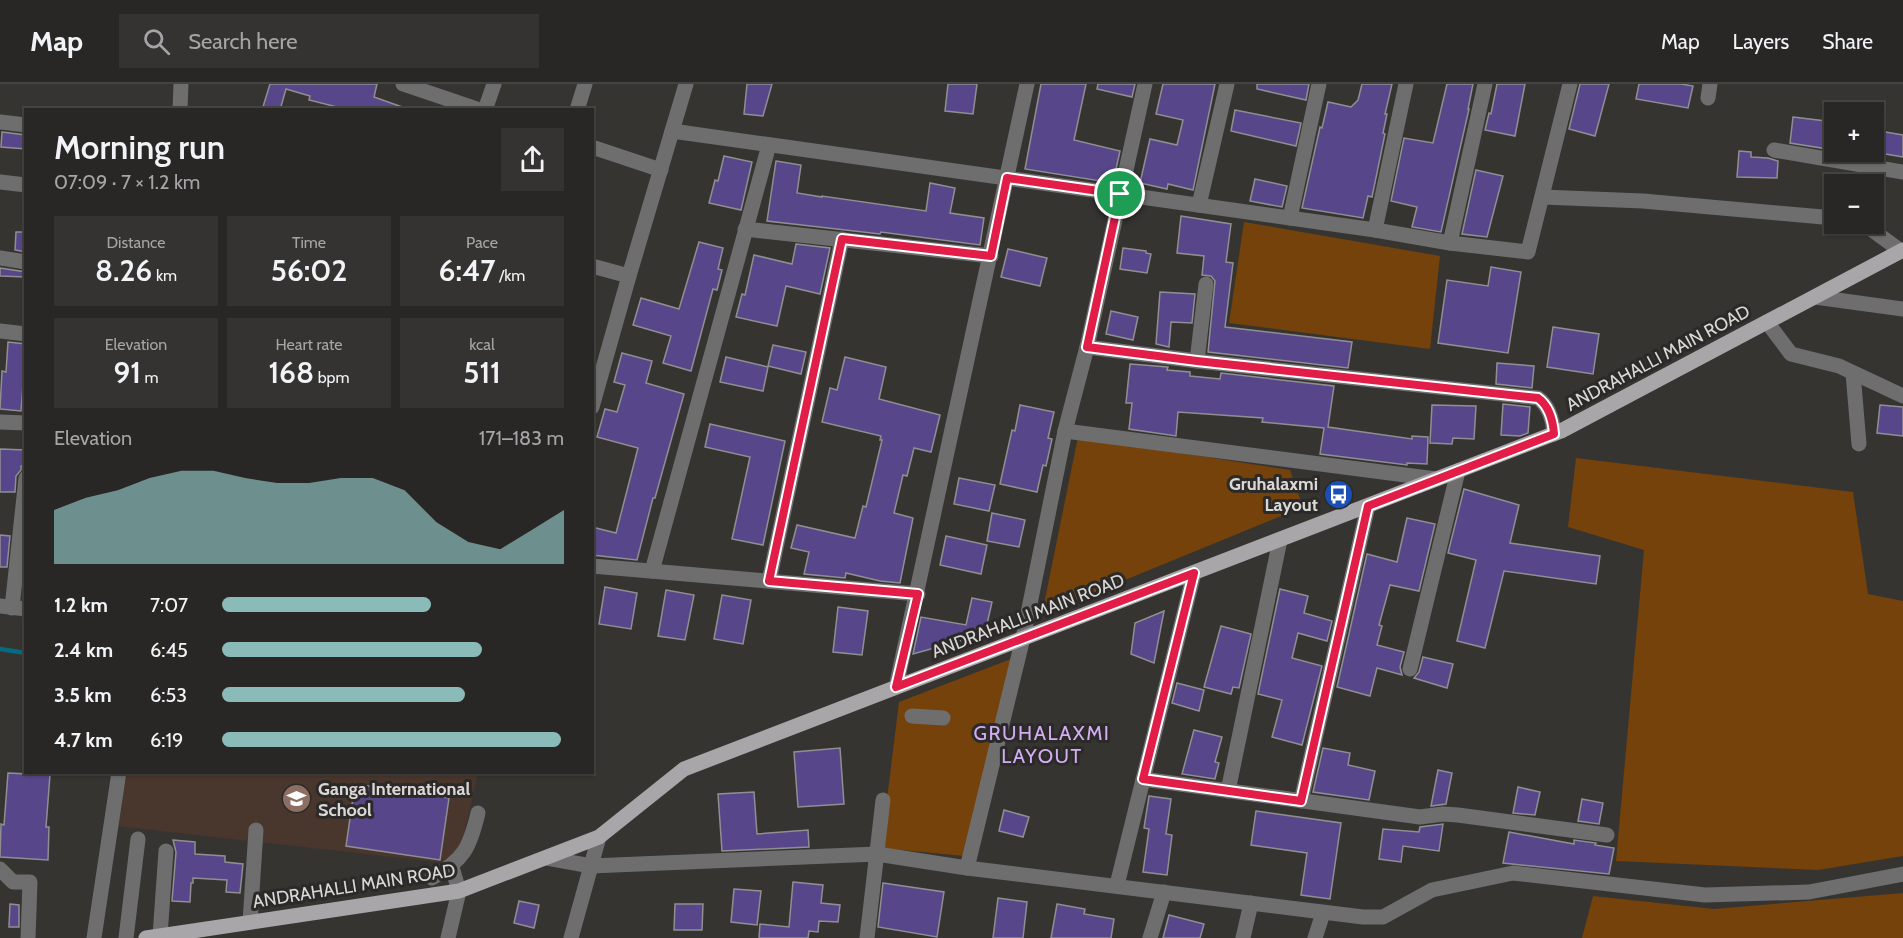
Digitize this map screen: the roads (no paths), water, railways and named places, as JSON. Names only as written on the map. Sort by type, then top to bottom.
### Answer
[{"type":"main road","name":"ANDRAHALLI MAIN ROAD","points":[[153,937],[459,891],[547,858],[599,837],[684,769],[1554,434],[1902,250]]},
{"type":"street","points":[[180,108],[181,84]]},
{"type":"street","points":[[486,108],[494,84]]},
{"type":"street","points":[[578,108],[585,84]]},
{"type":"street","points":[[594,400],[686,84]]},
{"type":"street","points":[[896,687],[1027,84]]},
{"type":"street","points":[[967,868],[1023,638],[1065,431],[1087,347],[1145,84]]},
{"type":"street","points":[[1198,205],[1227,84]]},
{"type":"street","points":[[1290,218],[1319,84]]},
{"type":"street","points":[[1376,230],[1406,84]]},
{"type":"street","points":[[1450,243],[1485,84]]},
{"type":"street","points":[[672,131],[1376,230],[1450,243],[1528,252],[1570,84]]},
{"type":"street","points":[[407,85],[474,108]]},
{"type":"street","points":[[0,122],[24,125]]},
{"type":"street","points":[[652,571],[769,145]]},
{"type":"street","points":[[594,148],[661,170]]},
{"type":"street","points":[[1774,150],[1903,172]]},
{"type":"street","points":[[0,182],[24,185]]},
{"type":"street","points":[[1542,197],[1643,201],[1824,217]]},
{"type":"street","points":[[745,229],[991,256]]},
{"type":"street","points":[[1879,234],[1902,250]]},
{"type":"street","points":[[769,581],[842,239]]},
{"type":"street","points":[[0,258],[24,262]]},
{"type":"street","points":[[594,267],[629,276]]},
{"type":"street","points":[[1197,361],[1206,284]]},
{"type":"street","points":[[1815,297],[1903,309]]},
{"type":"street","points":[[1767,322],[1791,354],[1839,366],[1903,396]]},
{"type":"street","points":[[0,331],[24,334]]},
{"type":"street","points":[[1087,347],[1538,398],[1543,401],[1553,422],[1554,434]]},
{"type":"street","points":[[1853,373],[1859,444]]},
{"type":"street","points":[[0,422],[24,423]]},
{"type":"street","points":[[1065,431],[1436,479]]},
{"type":"street","points":[[1410,669],[1458,471]]},
{"type":"street","points":[[12,608],[24,497]]},
{"type":"street","points":[[1301,801],[1368,506]]},
{"type":"street","points":[[1228,791],[1280,540]]},
{"type":"street","points":[[594,566],[918,594]]},
{"type":"street","points":[[1117,885],[1194,573]]},
{"type":"street","points":[[912,716],[943,718]]},
{"type":"street","points":[[94,938],[119,774]]},
{"type":"street","points":[[1143,779],[1420,817],[1458,815],[1607,835]]},
{"type":"street","points":[[867,938],[883,800]]},
{"type":"street","points":[[432,878],[452,867],[464,854],[473,837],[478,813]]},
{"type":"street","points":[[250,922],[256,830]]},
{"type":"street","points":[[572,938],[599,837]]},
{"type":"street","points":[[126,938],[138,839]]},
{"type":"street","points":[[153,937],[166,852]]},
{"type":"street","points":[[547,858],[591,866],[877,854],[967,868],[1363,917],[1383,917],[1432,890],[1512,873],[1705,894],[1809,892],[1903,874]]},
{"type":"street","points":[[448,938],[459,891],[452,867]]},
{"type":"street","points":[[0,869],[13,882],[30,882],[28,938]]},
{"type":"street","points":[[1150,938],[1164,892]]},
{"type":"street","points":[[1243,938],[1251,903]]},
{"type":"street","points":[[1315,938],[1323,912]]},
{"type":"waterway","points":[[0,649],[24,653]]},
{"type":"place","name":"Gruhalaxmi Layout","points":[[1339,494]]},
{"type":"place","name":"Ganga International School","points":[[297,799]]},
{"type":"district","name":"GRUHALAXMI LAYOUT","points":[[1042,744]]}]
